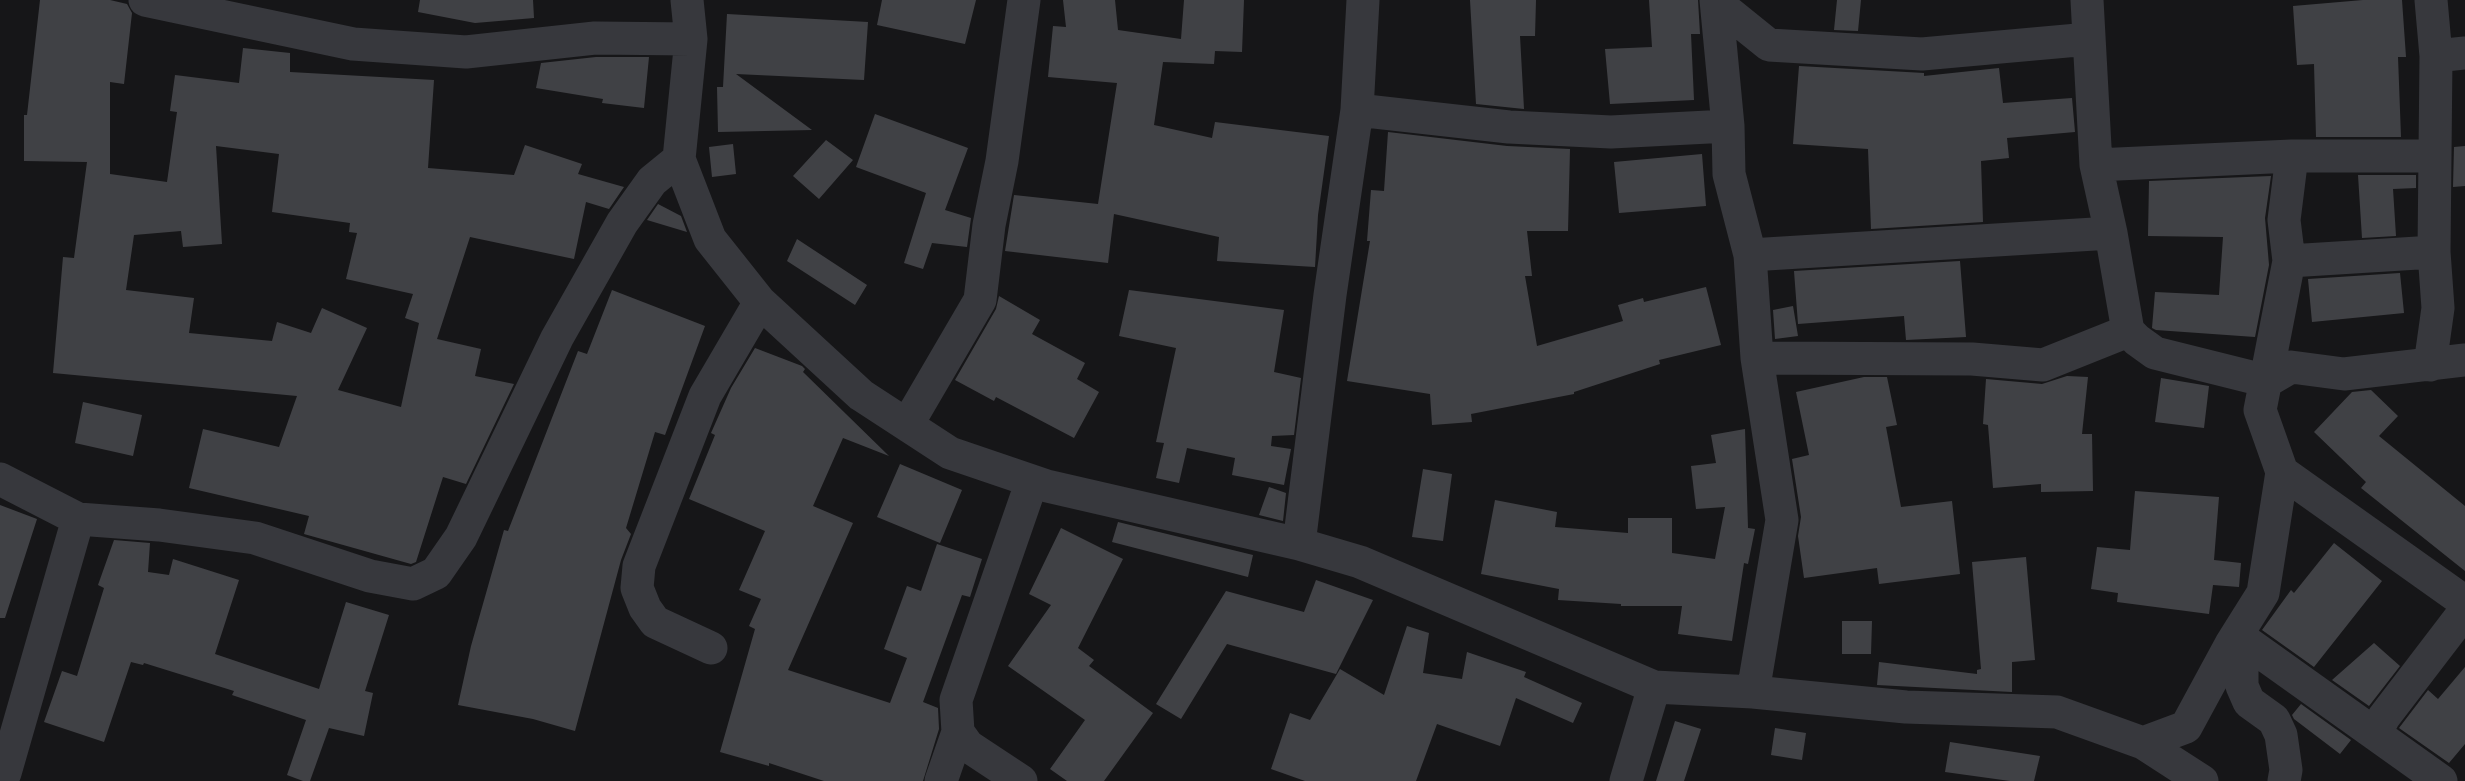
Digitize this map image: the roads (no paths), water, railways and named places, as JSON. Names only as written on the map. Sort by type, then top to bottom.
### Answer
[{"type":"street","points":[[145,0],[353,44],[455,52],[595,38],[691,39]]},
{"type":"street","points":[[687,0],[691,39],[679,159],[710,239],[760,302],[861,395],[950,453],[1032,481],[1157,513],[1299,544],[1360,562],[1654,687],[1753,692],[1906,706],[2058,712],[2143,743],[2202,781]]},
{"type":"street","points":[[907,425],[980,300],[989,225],[1002,161],[1024,0]]},
{"type":"street","points":[[1299,544],[1330,295],[1357,110],[1363,0]]},
{"type":"street","points":[[2087,0],[2096,165],[2111,233],[2128,331],[2155,353],[2267,381],[2291,367],[2344,374],[2465,360]]},
{"type":"street","points":[[2430,365],[2438,308],[2434,252],[2435,156],[2450,54],[2431,0]]},
{"type":"street","points":[[1717,2],[1769,45],[1922,54],[2089,39]]},
{"type":"street","points":[[1717,2],[1730,174],[1750,255],[1756,358],[1782,519],[1753,692]]},
{"type":"street","points":[[1357,110],[1509,127],[1611,132],[1728,126]]},
{"type":"street","points":[[2096,165],[2292,156],[2435,156]]},
{"type":"street","points":[[2143,743],[2186,727],[2263,593],[2282,472],[2260,410],[2289,261],[2284,220],[2292,156]]},
{"type":"street","points":[[0,479],[78,519],[159,525],[255,538],[370,576],[413,584],[436,573],[461,537],[557,338],[622,223],[652,181],[679,159]]},
{"type":"street","points":[[1750,255],[2111,233]]},
{"type":"street","points":[[2289,261],[2434,252]]},
{"type":"street","points":[[711,648],[655,622],[645,608],[637,588],[639,566],[705,396],[760,302]]},
{"type":"street","points":[[1756,358],[1972,359],[2043,365],[2128,331]]},
{"type":"street","points":[[2282,472],[2465,602]]},
{"type":"street","points":[[941,781],[958,732],[956,700],[1032,481]]},
{"type":"street","points":[[5,773],[78,519]]},
{"type":"street","points":[[2376,732],[2384,717],[2465,611]]},
{"type":"street","points":[[2242,632],[2441,781]]},
{"type":"street","points":[[2242,632],[2242,686],[2249,702],[2274,720],[2281,735],[2286,771],[2284,781]]},
{"type":"street","points":[[1626,781],[1654,687]]},
{"type":"street","points":[[958,732],[968,746],[1021,781]]}]
